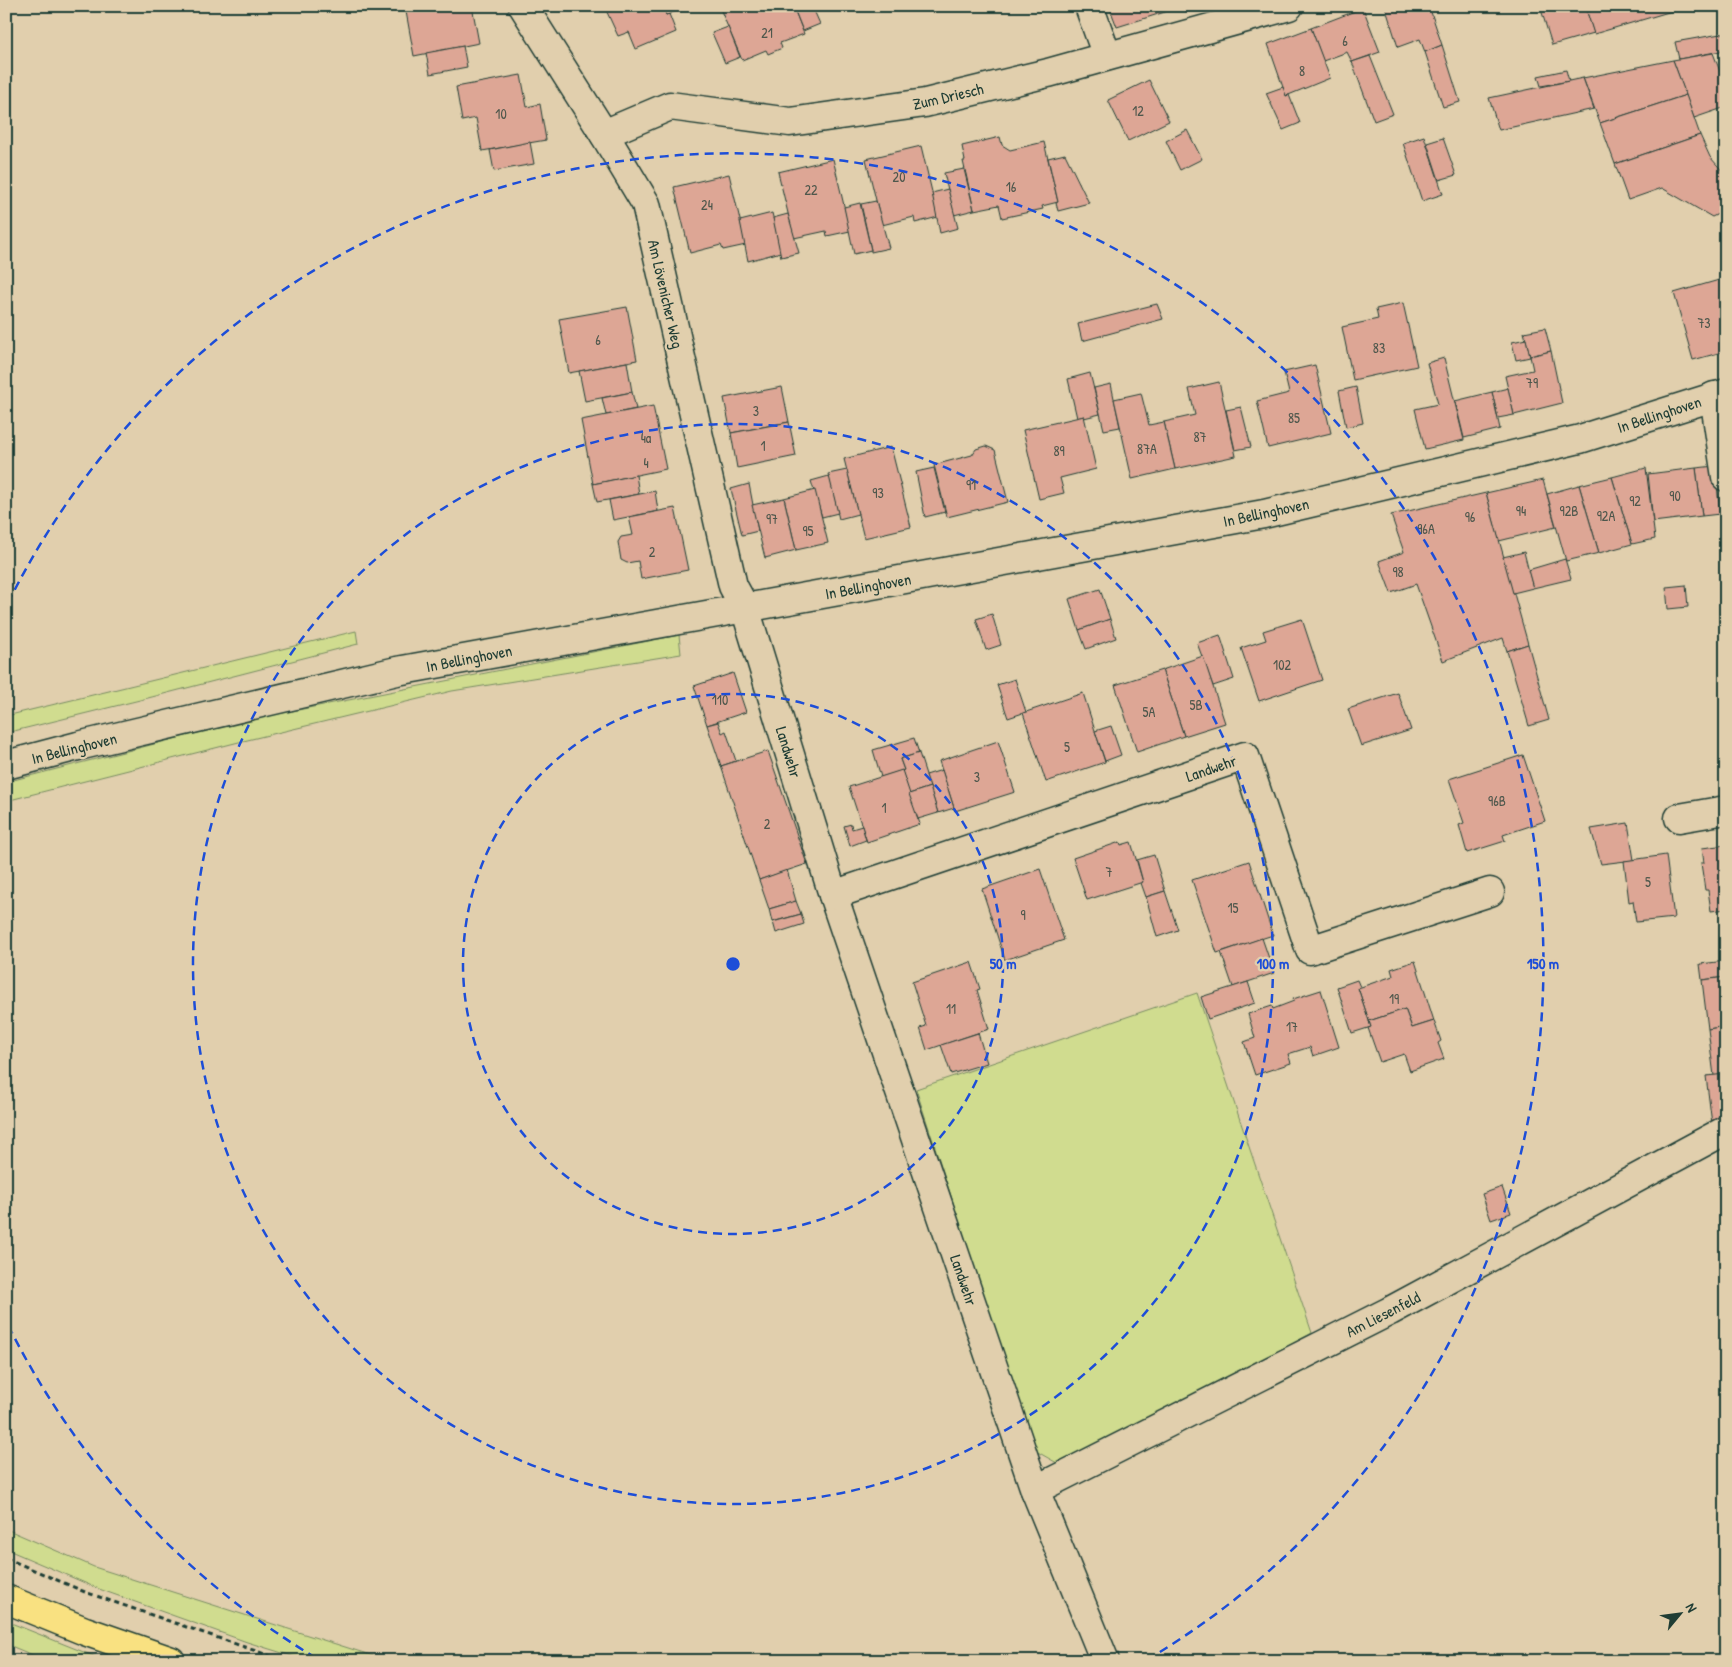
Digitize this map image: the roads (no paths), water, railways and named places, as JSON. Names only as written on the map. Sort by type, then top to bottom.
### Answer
[{"type":"main road","points":[[6,1598],[85,1631],[171,1661]]},
{"type":"street","name":"Am Lövenicher Weg","points":[[523,6],[646,204],[733,586],[745,608]]},
{"type":"street","points":[[1089,6],[1107,56]]},
{"type":"street","name":"Zum Driesch","points":[[604,134],[670,106],[790,122],[925,103],[1289,6]]},
{"type":"street","points":[[1720,394],[1726,477]]},
{"type":"street","name":"In Bellinghoven","points":[[6,765],[78,746],[397,671],[1264,514],[1580,439],[1720,394]]},
{"type":"street","name":"Landwehr","points":[[745,608],[833,895],[1035,1490],[1105,1661]]},
{"type":"street","name":"Landwehr","points":[[833,895],[1246,756],[1310,950],[1490,892]]},
{"type":"street","points":[[1679,818],[1726,810]]},
{"type":"street","name":"Am Liesenfeld","points":[[1035,1490],[1390,1311],[1726,1130]]}]
